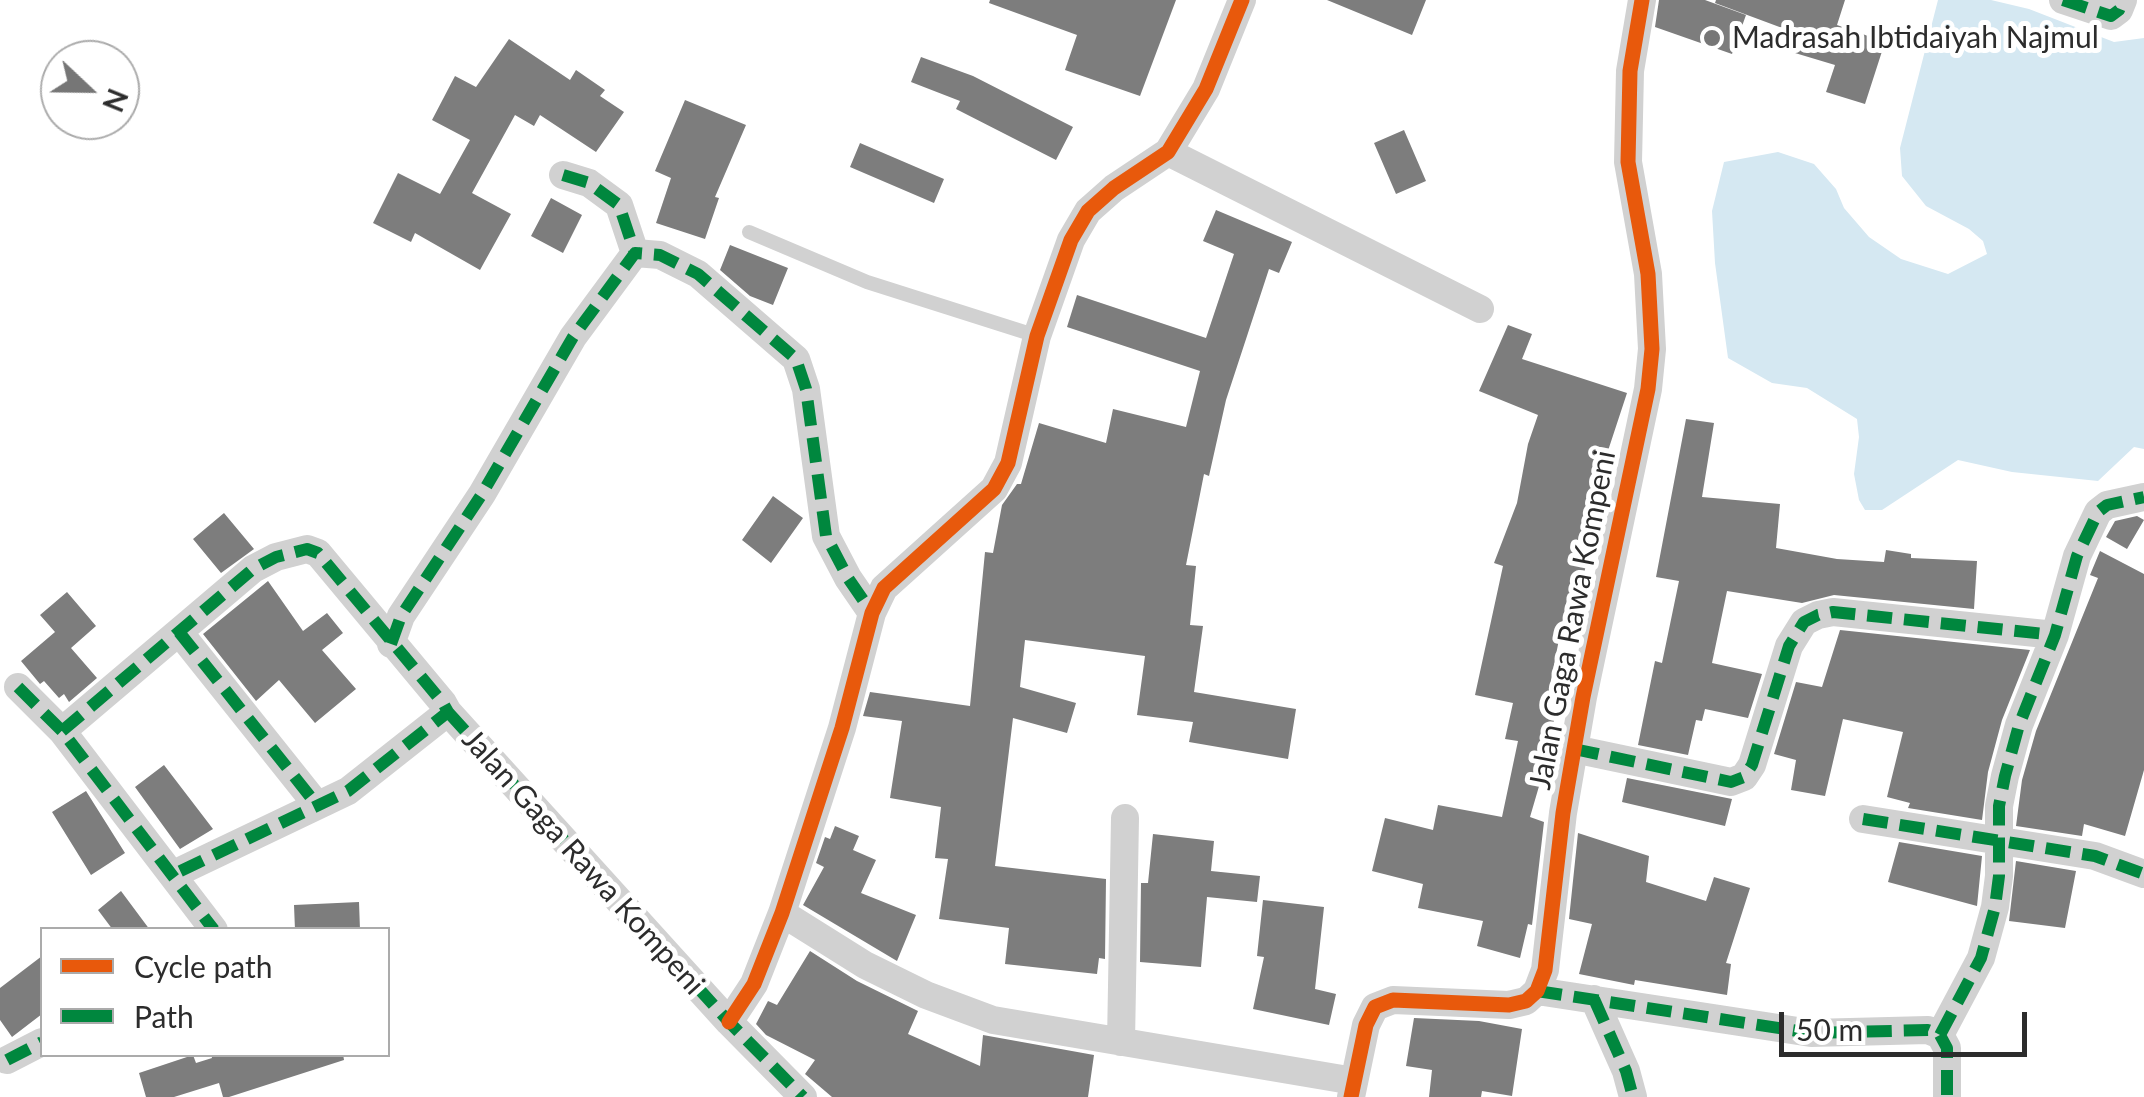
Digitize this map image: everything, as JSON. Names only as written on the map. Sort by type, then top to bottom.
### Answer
[{"type":"street","points":[[729,1022],[754,984],[782,914],[842,728],[872,613],[884,588],[994,489],[1008,463],[1037,336],[1071,240],[1088,211],[1114,188],[1168,152],[1206,89],[1242,0]]},
{"type":"street","name":"Jalan Gaga Rawa Kompeni","points":[[1537,991],[1546,970],[1574,749],[1648,390],[1652,349],[1648,274],[1634,202],[1628,133],[1630,72],[1642,0]]},
{"type":"street","points":[[2063,0],[2111,16],[2123,0]]},
{"type":"street","points":[[1168,152],[1480,309]]},
{"type":"street","points":[[563,175],[589,183],[620,205],[635,253]]},
{"type":"street","points":[[635,253],[660,255],[698,274],[796,359],[806,390],[826,536],[872,613]]},
{"type":"street","points":[[391,644],[401,616],[482,494],[573,337],[635,253]]},
{"type":"street","points":[[1940,1035],[1980,958],[1995,907],[1999,806],[2005,776],[2019,725],[2056,635],[2077,556],[2098,512],[2108,505],[2144,497]]},
{"type":"street","name":"Jalan Gaga Rawa Kompeni","points":[[179,632],[253,569],[276,557],[312,549],[448,712],[729,1022],[803,1097]]},
{"type":"street","name":"Jalan Gaga Rawa Kompeni","points":[[1574,749],[1731,782],[1744,777],[1752,765],[1789,646],[1804,622],[1818,614],[1833,612],[2056,635]]},
{"type":"street","points":[[62,730],[179,632],[317,805]]},
{"type":"street","points":[[18,687],[62,730],[212,927]]},
{"type":"street","points":[[172,876],[348,791],[448,712]]},
{"type":"street","points":[[1122,1042],[1125,818]]},
{"type":"street","points":[[1863,819],[2095,856],[2144,874]]},
{"type":"street","points":[[782,914],[865,965],[926,995],[992,1020],[1352,1089],[1366,1026],[1376,1007],[1393,1000],[1509,1005],[1526,1002],[1537,991],[1811,1033],[1928,1030],[1940,1035],[1947,1048],[1947,1097]]},
{"type":"street","points":[[1594,999],[1626,1071],[1633,1097]]},
{"type":"street","points":[[7,1060],[40,1043]]},
{"type":"lane","points":[[750,232],[867,282],[1037,336]]},
{"type":"water","points":[[1938,0],[1991,0],[2029,9],[2114,42],[2144,38],[2144,449],[2134,447],[2098,481],[2012,472],[1958,460],[1882,510],[1865,510],[1854,474],[1857,419],[1807,388],[1772,383],[1728,358],[1712,211],[1724,162],[1778,152],[1814,164],[1869,237],[1901,259],[1948,274],[1987,254],[1983,241],[1926,206],[1902,176],[1900,148]]},
{"type":"building","points":[[1176,0],[1140,96],[1065,70],[1077,35],[989,3]]},
{"type":"building","points":[[1327,0],[1426,0],[1412,35]]},
{"type":"building","name":"Madrasah Ibtidaiyah Najmul","points":[[1659,0],[1705,0],[1746,15],[1732,54],[1655,27]]},
{"type":"building","points":[[1845,0],[1837,25],[1885,42],[1865,104],[1826,92],[1835,65],[1795,53],[1801,35],[1715,3]]},
{"type":"building","points":[[509,39],[570,80],[576,70],[605,90],[600,96],[624,112],[596,152],[540,115],[534,126],[515,115],[472,193],[511,214],[480,270],[415,233],[411,242],[373,223],[398,173],[440,194],[470,140],[432,120],[455,76],[476,87]]},
{"type":"building","points":[[921,57],[973,76],[1073,127],[1056,160],[956,109],[960,101],[911,82]]},
{"type":"building","points":[[685,100],[746,125],[715,197],[719,198],[705,239],[656,223],[671,178],[655,171]]},
{"type":"building","points":[[1404,130],[1426,181],[1396,194],[1374,143]]},
{"type":"building","points":[[860,143],[944,179],[934,203],[850,167]]},
{"type":"building","points":[[551,198],[582,215],[563,253],[531,236]]},
{"type":"building","points":[[1216,210],[1292,242],[1279,273],[1269,269],[1226,400],[1209,476],[1204,474],[1186,565],[1196,566],[1190,625],[1203,626],[1194,692],[1296,709],[1288,759],[1189,742],[1193,722],[1137,715],[1145,656],[1025,640],[1020,687],[1076,703],[1067,733],[1013,718],[995,866],[1106,879],[1105,959],[1099,958],[1097,974],[1005,964],[1009,928],[939,919],[948,859],[935,858],[941,807],[890,798],[902,721],[863,716],[870,692],[970,706],[985,552],[993,553],[1002,505],[1021,484],[1039,423],[1106,443],[1113,409],[1186,427],[1200,371],[1067,327],[1077,295],[1206,338],[1234,254],[1203,241]]},
{"type":"building","points":[[730,245],[788,268],[773,305],[750,296],[720,270]]},
{"type":"building","points":[[1508,325],[1532,334],[1522,359],[1627,393],[1600,475],[1611,477],[1604,512],[1596,511],[1579,601],[1567,599],[1550,685],[1560,687],[1547,759],[1530,817],[1544,822],[1532,925],[1528,924],[1520,958],[1477,946],[1483,921],[1418,908],[1423,884],[1372,871],[1385,818],[1433,830],[1438,805],[1502,817],[1518,741],[1505,739],[1513,703],[1475,695],[1503,566],[1494,563],[1517,503],[1538,415],[1479,391]]},
{"type":"building","points":[[1686,419],[1714,423],[1702,497],[1780,504],[1776,548],[1837,559],[1884,562],[1886,550],[1911,554],[1911,558],[1977,561],[1974,609],[1834,595],[1802,603],[1727,591],[1712,663],[1762,674],[1748,718],[1705,709],[1702,721],[1696,720],[1688,755],[1638,745],[1655,661],[1662,663],[1679,581],[1656,577]]},
{"type":"building","points":[[773,496],[803,518],[771,563],[742,540]]},
{"type":"building","points":[[224,513],[254,549],[221,573],[193,539]]},
{"type":"building","points":[[2137,516],[2144,520],[2127,549],[2106,537],[2115,521]]},
{"type":"building","points":[[2100,551],[2144,574],[2144,770],[2125,836],[2084,824],[2082,836],[2016,826],[2022,780],[2036,731],[2098,578],[2090,575]]},
{"type":"building","points":[[268,581],[303,631],[327,613],[343,633],[322,650],[356,689],[315,723],[279,680],[256,701],[203,634]]},
{"type":"building","points":[[67,592],[96,626],[71,648],[97,678],[69,702],[64,694],[59,698],[44,681],[40,684],[21,661],[55,632],[40,615]]},
{"type":"building","points":[[1840,630],[2030,650],[2002,720],[1988,772],[1982,820],[1908,808],[1910,803],[1887,797],[1903,732],[1843,719],[1825,796],[1791,790],[1796,760],[1774,754],[1796,682],[1822,687]]},
{"type":"building","points":[[164,765],[213,829],[180,849],[135,787]]},
{"type":"building","points":[[1627,778],[1732,799],[1725,826],[1622,802]]},
{"type":"building","points":[[86,791],[125,853],[91,875],[52,812]]},
{"type":"building","points":[[835,826],[859,836],[853,850],[876,860],[861,893],[916,915],[897,961],[803,905],[824,867],[816,863],[825,837],[830,839]]},
{"type":"building","points":[[1578,833],[1649,856],[1646,882],[1706,901],[1714,877],[1750,888],[1726,963],[1731,964],[1727,995],[1635,980],[1634,985],[1579,974],[1592,924],[1569,919]]},
{"type":"building","points":[[1153,834],[1214,841],[1211,871],[1260,876],[1257,902],[1207,897],[1201,967],[1140,962],[1141,883],[1148,883]]},
{"type":"building","points":[[1899,842],[1982,856],[1977,906],[1888,882]]},
{"type":"building","points":[[2016,861],[2076,871],[2065,928],[2009,921]]},
{"type":"building","points":[[121,891],[148,927],[111,927],[98,910]]},
{"type":"building","points":[[1263,900],[1324,907],[1315,989],[1336,994],[1329,1025],[1253,1009],[1264,957],[1257,956]]},
{"type":"building","points":[[359,902],[360,927],[295,927],[294,905]]},
{"type":"building","points":[[810,951],[857,981],[918,1011],[908,1034],[980,1066],[983,1035],[1094,1055],[1088,1097],[832,1097],[805,1074],[815,1060],[766,1035],[756,1024],[768,1001],[777,1005]]},
{"type":"building","points":[[40,958],[40,1016],[12,1037],[0,1020],[0,988]]},
{"type":"building","points":[[1414,1018],[1479,1021],[1522,1029],[1512,1096],[1482,1091],[1481,1097],[1429,1097],[1432,1070],[1406,1066]]},
{"type":"building","points":[[187,1057],[194,1057],[196,1063],[212,1058],[344,1060],[229,1097],[223,1097],[219,1083],[174,1097],[146,1097],[139,1073]]},
{"type":"marked path","points":[[2063,0],[2111,16],[2123,0]]},
{"type":"marked path","points":[[563,175],[589,183],[619,205],[635,253]]},
{"type":"marked path","points":[[391,644],[401,616],[482,494],[573,337],[635,253],[660,255],[698,274],[796,359],[806,389],[826,536],[872,613]]},
{"type":"marked path","points":[[1940,1035],[1981,958],[1995,907],[1999,806],[2005,776],[2019,725],[2055,635],[2077,556],[2098,512],[2107,505],[2144,497]]},
{"type":"marked path","points":[[62,731],[253,569],[276,557],[307,549],[318,553],[443,703],[448,712],[348,791],[172,875]]},
{"type":"marked path","points":[[1574,749],[1731,782],[1744,777],[1752,765],[1789,646],[1804,622],[1818,615],[1833,612],[2055,635]]},
{"type":"marked path","points":[[179,632],[317,805]]},
{"type":"marked path","points":[[18,687],[62,731],[212,927]]},
{"type":"marked path","points":[[448,712],[729,1022],[803,1097]]},
{"type":"marked path","points":[[1863,819],[2095,856],[2144,874]]},
{"type":"marked path","points":[[1537,991],[1811,1033],[1928,1030],[1940,1035],[1947,1048],[1947,1097]]},
{"type":"marked path","points":[[1594,999],[1626,1071],[1633,1097]]},
{"type":"marked path","points":[[7,1060],[40,1043]]},
{"type":"cycle path","points":[[729,1022],[754,984],[782,913],[842,728],[872,613],[884,588],[994,489],[1008,463],[1037,336],[1071,240],[1088,211],[1114,188],[1168,152],[1206,89],[1242,0]]},
{"type":"cycle path","points":[[1351,1097],[1366,1025],[1375,1007],[1393,1000],[1509,1005],[1526,1001],[1537,991],[1545,970],[1563,813],[1583,697],[1648,389],[1652,349],[1648,274],[1628,162],[1630,71],[1642,0]]},
{"type":"place","name":"Madrasah Ibtidaiyah Najmul","points":[[1712,38]]}]
